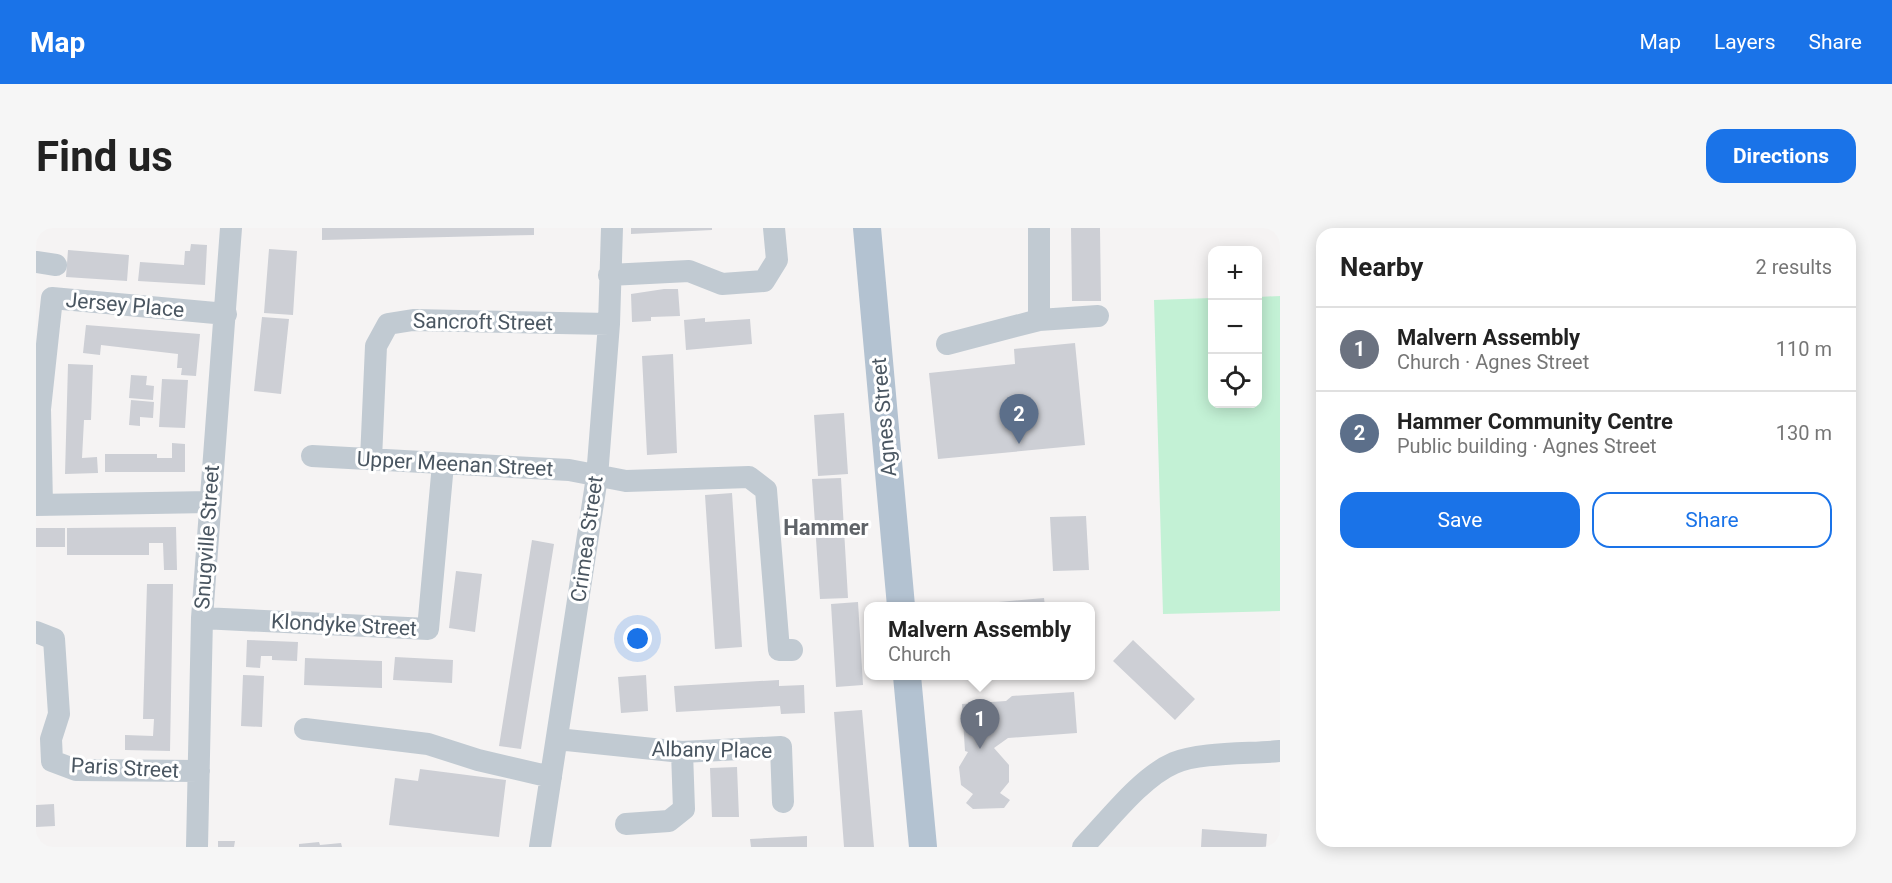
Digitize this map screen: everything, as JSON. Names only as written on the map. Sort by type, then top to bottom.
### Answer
[{"type":"main road","name":"Agnes Street","points":[[867,228],[901,602]]},
{"type":"main road","points":[[907,680],[923,847]]},
{"type":"street","name":"Snugville Street","points":[[197,847],[202,618],[231,228]]},
{"type":"street","name":"Crimea Street","points":[[540,847],[597,477],[609,324],[612,228]]},
{"type":"street","points":[[609,275],[689,272],[722,284],[764,281],[777,260],[774,228]]},
{"type":"street","points":[[1039,228],[1039,320]]},
{"type":"street","name":"Jersey Place","points":[[39,505],[39,409],[52,298],[226,314]]},
{"type":"street","points":[[947,344],[1039,320],[1098,316]]},
{"type":"street","name":"Sancroft Street","points":[[370,459],[375,346],[388,324],[412,320],[609,324]]},
{"type":"street","name":"Upper Meenan Street","points":[[312,456],[569,470],[626,481],[749,477],[766,490],[779,650],[792,650]]},
{"type":"street","name":"Klondyke Street","points":[[202,618],[428,629],[443,464]]},
{"type":"street","points":[[39,505],[210,502]]},
{"type":"street","name":"Paris Street","points":[[36,632],[54,639],[59,714],[44,767],[76,770],[199,771]]},
{"type":"street","points":[[305,729],[428,744],[478,760],[551,777]]},
{"type":"street","name":"Albany Place","points":[[557,739],[682,752],[781,747],[783,802]]},
{"type":"street","points":[[1089,840],[1153,775],[1175,763],[1200,758],[1280,751]]},
{"type":"street","points":[[626,824],[669,821],[684,809],[682,752]]},
{"type":"green space","points":[[1280,296],[1280,611],[1163,614],[1154,300],[1208,298],[1208,408],[1262,408],[1262,297]]},
{"type":"building","points":[[322,228],[534,228],[534,235],[322,240]]},
{"type":"building","points":[[631,228],[712,228],[712,230],[631,234]]},
{"type":"building","points":[[1071,228],[1100,228],[1101,301],[1072,301]]},
{"type":"building","points":[[191,244],[207,245],[205,285],[138,281],[140,262],[184,265],[185,251],[190,251]]},
{"type":"building","points":[[269,249],[297,251],[293,315],[264,313]]},
{"type":"building","points":[[68,250],[129,255],[127,281],[66,277]]},
{"type":"building","points":[[678,289],[680,316],[651,317],[651,321],[632,322],[631,294]]},
{"type":"building","points":[[262,317],[289,319],[281,394],[254,391]]},
{"type":"building","points":[[705,318],[705,322],[750,319],[752,344],[686,350],[684,320]]},
{"type":"building","points":[[86,325],[200,334],[196,376],[181,375],[182,368],[177,368],[178,354],[101,345],[100,355],[83,353]]},
{"type":"building","points":[[1075,343],[1085,445],[938,459],[929,373],[1015,364],[1014,349]]},
{"type":"building","points":[[673,354],[677,453],[647,455],[642,356]]},
{"type":"building","points":[[68,364],[93,365],[91,420],[84,420],[82,458],[97,457],[98,473],[65,474]]},
{"type":"building","points":[[131,375],[147,376],[146,385],[154,386],[153,400],[129,398]]},
{"type":"building","points":[[162,379],[188,380],[185,428],[159,427]]},
{"type":"building","points":[[131,400],[154,402],[153,418],[140,417],[140,426],[129,425]]},
{"type":"building","points":[[844,413],[848,474],[818,476],[814,415]]},
{"type":"building","points":[[172,443],[185,444],[185,472],[105,472],[105,454],[157,454],[157,458],[172,458]]},
{"type":"building","points":[[841,478],[848,598],[820,599],[812,479]]},
{"type":"building","points":[[732,493],[742,647],[715,649],[705,495]]},
{"type":"building","points":[[1086,516],[1089,570],[1053,571],[1050,517]]},
{"type":"building","points":[[176,527],[177,570],[164,570],[163,543],[149,543],[149,555],[67,555],[67,528]]},
{"type":"building","points":[[36,528],[65,528],[65,547],[36,547]]},
{"type":"building","points":[[532,540],[554,544],[521,749],[499,746]]},
{"type":"building","points":[[456,571],[482,574],[475,632],[449,628]]},
{"type":"building","points":[[147,584],[173,584],[170,751],[125,750],[125,735],[153,736],[154,719],[143,719]]},
{"type":"building","points":[[1044,598],[1044,602],[999,602]]},
{"type":"building","points":[[858,602],[863,685],[836,687],[831,604]]},
{"type":"building","points":[[247,640],[298,642],[297,661],[272,660],[272,656],[261,656],[260,668],[246,667]]},
{"type":"building","points":[[1133,640],[1195,699],[1175,720],[1113,661]]},
{"type":"building","points":[[395,657],[453,660],[452,683],[393,680]]},
{"type":"building","points":[[305,658],[382,661],[382,688],[304,685]]},
{"type":"building","points":[[243,675],[264,676],[262,727],[241,726]]},
{"type":"building","points":[[646,675],[648,711],[621,713],[618,677]]},
{"type":"building","points":[[779,680],[779,686],[804,685],[805,713],[781,714],[780,706],[676,712],[674,686]]},
{"type":"building","points":[[1074,692],[1077,733],[1008,738],[994,748],[1009,765],[1009,782],[1000,793],[1010,800],[1004,808],[973,809],[966,803],[973,794],[961,785],[959,767],[968,752],[965,751],[962,704],[1006,701],[1012,696]]},
{"type":"building","points":[[862,710],[874,847],[844,847],[834,712]]},
{"type":"building","points":[[737,767],[739,817],[712,817],[710,768]]},
{"type":"building","points":[[420,769],[506,780],[499,837],[389,825],[395,778],[418,781]]},
{"type":"building","points":[[54,804],[55,826],[36,827],[36,805]]},
{"type":"building","points":[[1202,829],[1267,834],[1266,847],[1201,847]]},
{"type":"building","points":[[807,836],[807,847],[751,847],[750,839]]},
{"type":"building","points":[[218,841],[235,841],[234,847],[218,847]]},
{"type":"building","points":[[319,842],[320,845],[341,843],[342,847],[299,847],[299,844]]},
{"type":"place","name":"Hammer Community Centre","points":[[1019,444]]},
{"type":"place","name":"Malvern Assembly","points":[[980,749]]},
{"type":"district","name":"Hammer","points":[[826,527]]}]
